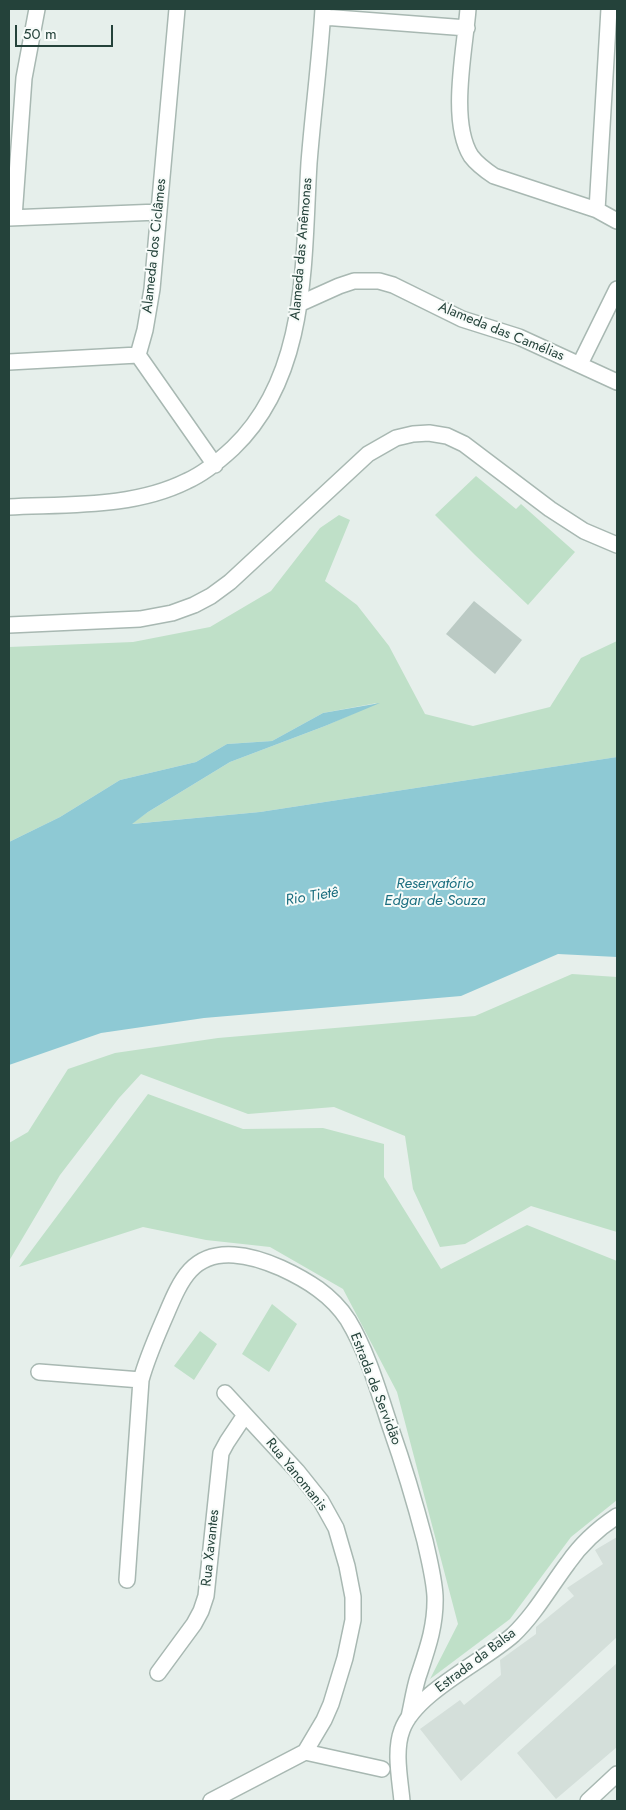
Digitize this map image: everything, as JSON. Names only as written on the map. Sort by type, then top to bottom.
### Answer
[{"type":"street","points":[[37,9],[24,78],[12,217],[159,212]]},
{"type":"street","name":"Alameda dos Ciclâmes","points":[[138,355],[145,330],[152,288],[177,9]]},
{"type":"street","points":[[468,9],[459,105],[460,128],[471,156],[480,166],[494,176],[597,210],[617,221]]},
{"type":"street","points":[[597,210],[609,9]]},
{"type":"street","points":[[323,13],[467,28]]},
{"type":"street","name":"Alameda das Anêmonas","points":[[9,507],[115,502],[143,496],[188,481],[215,465],[250,430],[265,408],[278,384],[287,359],[299,304],[323,13]]},
{"type":"street","name":"Alameda das Camélias","points":[[299,304],[354,281],[379,281],[393,285],[462,319],[519,336],[617,382]]},
{"type":"street","points":[[580,364],[617,289]]},
{"type":"street","points":[[9,362],[138,355],[215,465]]},
{"type":"street","points":[[9,626],[140,619],[172,613],[194,605],[211,596],[244,570],[368,454],[396,438],[413,434],[429,433],[447,436],[464,444],[584,531],[617,545]]},
{"type":"street","name":"Estrada de Servidão","points":[[127,1580],[141,1380],[146,1361],[174,1296],[187,1274],[205,1258],[213,1255],[248,1256],[270,1263],[298,1276],[336,1304],[356,1334],[374,1376],[416,1505],[430,1564],[435,1596],[434,1629],[418,1677],[409,1717]]},
{"type":"street","points":[[39,1372],[141,1380]]},
{"type":"street","name":"Rua Yanomanis","points":[[225,1393],[297,1471],[322,1502],[336,1528],[347,1566],[353,1620],[345,1658],[327,1712],[305,1752]]},
{"type":"street","name":"Rua Xavantes","points":[[158,1672],[194,1624],[201,1611],[206,1596],[210,1571],[221,1453],[245,1415]]},
{"type":"street","name":"Estrada da Balsa","points":[[402,1801],[398,1749],[402,1730],[409,1717],[440,1687],[512,1635],[528,1618],[587,1541],[605,1524],[617,1516]]},
{"type":"street","points":[[211,1801],[305,1752],[382,1769]]},
{"type":"street","points":[[588,1801],[617,1774]]},
{"type":"shaded area","points":[[617,1537],[617,1637],[461,1781],[420,1729],[460,1700],[464,1705],[501,1675],[500,1660],[536,1634],[536,1627],[574,1596],[567,1588],[603,1564],[595,1550]]},
{"type":"shaded area","points":[[617,1663],[617,1747],[556,1799],[517,1753]]},
{"type":"green space","points":[[476,476],[516,509],[521,504],[575,552],[528,605],[435,515]]},
{"type":"green space","points":[[339,515],[350,520],[325,581],[357,605],[389,646],[425,714],[473,726],[550,707],[581,658],[617,641],[617,757],[260,812],[131,824],[230,762],[325,726],[377,703],[323,713],[272,741],[227,744],[196,762],[120,780],[60,817],[9,842],[9,647],[133,642],[210,627],[271,591],[320,528]]},
{"type":"green space","points":[[572,974],[617,977],[617,1232],[531,1206],[465,1244],[440,1247],[413,1189],[405,1136],[334,1107],[248,1114],[141,1074],[119,1098],[60,1175],[9,1261],[9,1143],[28,1132],[68,1069],[115,1053],[218,1038],[475,1016]]},
{"type":"green space","points":[[148,1094],[243,1129],[323,1128],[384,1144],[384,1177],[441,1269],[527,1225],[617,1261],[617,1500],[571,1537],[510,1619],[430,1679],[458,1624],[397,1392],[343,1289],[270,1247],[206,1240],[143,1227],[19,1267]]},
{"type":"green space","points":[[272,1304],[297,1324],[269,1372],[242,1354]]},
{"type":"green space","points":[[200,1331],[217,1344],[194,1380],[174,1366]]},
{"type":"water","name":"Reservatório Edgar de Souza","points":[[380,703],[230,762],[148,812],[132,824],[260,812],[617,757],[617,957],[558,954],[461,996],[204,1018],[101,1033],[9,1065],[9,842],[60,817],[120,780],[196,762],[227,744],[272,741],[323,713]]},
{"type":"building","points":[[474,601],[522,640],[495,674],[446,634]]},
{"type":"water label","name":"Rio Tietê","points":[[312,897]]}]
